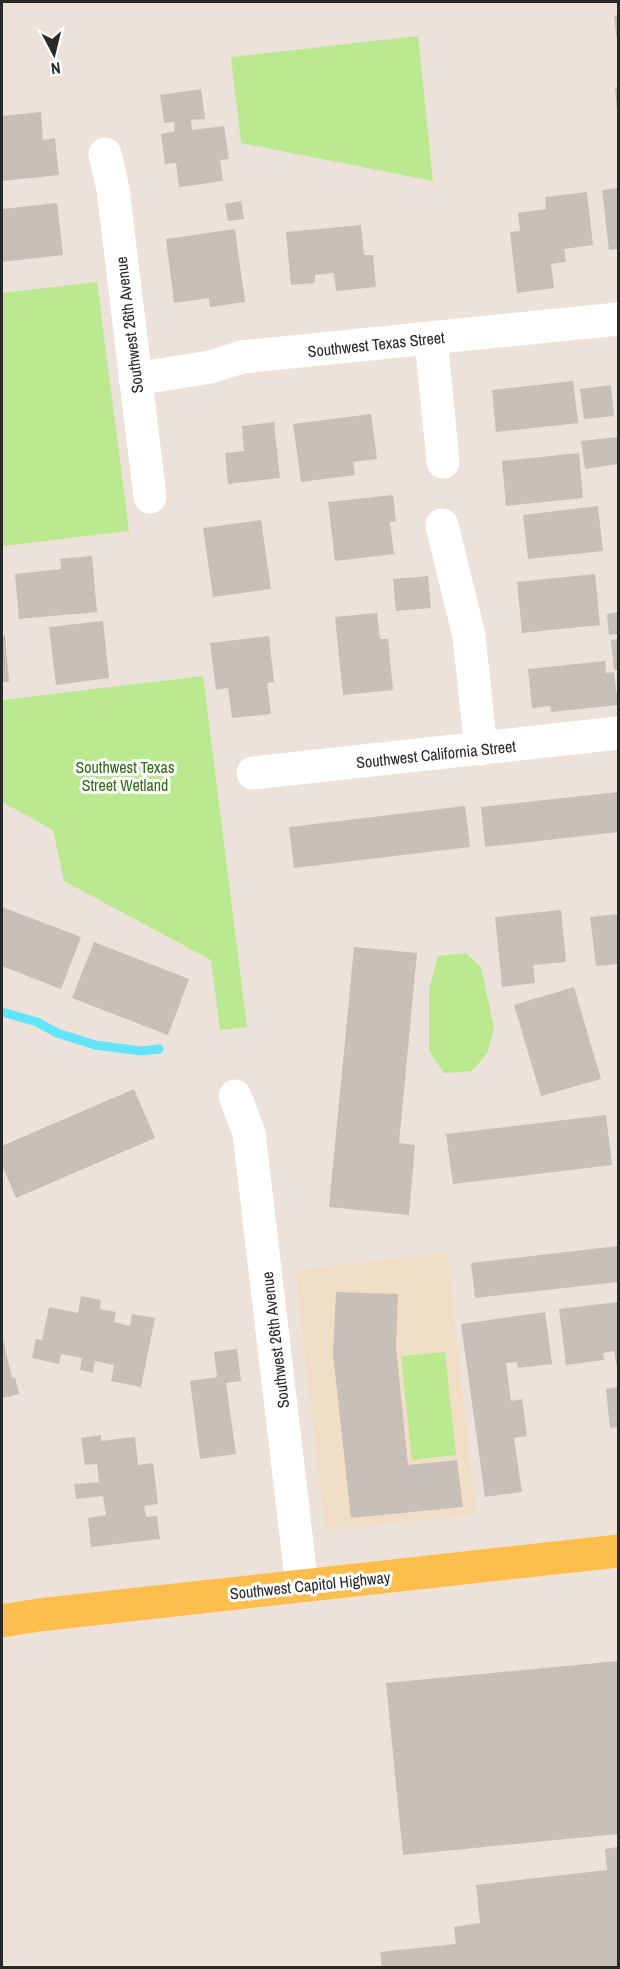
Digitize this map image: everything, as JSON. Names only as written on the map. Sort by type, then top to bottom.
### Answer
[{"type":"main road","name":"Southwest Capitol Highway","points":[[2,1620],[618,1551]]},
{"type":"street","name":"Southwest 26th Avenue","points":[[105,154],[113,189],[150,496]]},
{"type":"street","name":"Southwest Texas Street","points":[[135,379],[210,367],[242,357],[618,319]]},
{"type":"street","points":[[431,339],[443,462]]},
{"type":"street","points":[[442,525],[469,636],[481,749]]},
{"type":"street","name":"Southwest California Street","points":[[253,773],[618,733]]},
{"type":"street","name":"Southwest 26th Avenue","points":[[235,1096],[249,1133],[302,1586]]},
{"type":"shaded area","points":[[447,1253],[476,1514],[325,1531],[295,1270]]},
{"type":"green space","points":[[418,36],[433,181],[241,143],[231,57]]},
{"type":"green space","points":[[97,282],[129,531],[2,546],[2,293]]},
{"type":"green space","name":"Southwest Texas Street Wetland","points":[[203,676],[247,1027],[220,1030],[211,960],[64,881],[53,830],[2,802],[2,700]]},
{"type":"green space","points":[[466,953],[481,967],[494,1028],[488,1052],[472,1071],[444,1073],[429,1051],[429,989],[438,956]]},
{"type":"green space","points":[[445,1352],[456,1455],[412,1460],[401,1356]]},
{"type":"building","points":[[618,15],[618,42],[617,42],[614,16]]},
{"type":"building","points":[[618,87],[618,111],[617,111],[615,88]]},
{"type":"building","points":[[201,89],[205,119],[191,120],[192,130],[224,126],[229,159],[220,160],[223,181],[179,187],[176,163],[165,164],[161,134],[175,131],[174,122],[164,123],[160,95]]},
{"type":"building","points":[[41,112],[43,140],[55,138],[59,175],[2,181],[2,116]]},
{"type":"building","points":[[618,188],[618,249],[609,250],[602,190]]},
{"type":"building","points":[[587,192],[593,245],[564,249],[566,262],[551,264],[554,288],[517,293],[510,232],[520,231],[518,213],[546,209],[545,197]]},
{"type":"building","points":[[241,201],[244,219],[228,221],[225,204]]},
{"type":"building","points":[[57,203],[63,255],[2,262],[2,209]]},
{"type":"building","points":[[361,225],[364,255],[373,255],[376,287],[336,291],[334,273],[315,275],[315,283],[291,285],[286,232]]},
{"type":"building","points":[[235,229],[245,302],[210,307],[209,298],[174,303],[166,239]]},
{"type":"building","points":[[573,381],[578,423],[496,432],[492,390]]},
{"type":"building","points":[[611,385],[614,416],[584,419],[580,389]]},
{"type":"building","points":[[371,414],[377,459],[353,462],[355,475],[301,482],[293,424]]},
{"type":"building","points":[[274,422],[280,478],[228,484],[225,453],[244,451],[242,426]]},
{"type":"building","points":[[618,437],[618,464],[585,469],[581,441]]},
{"type":"building","points":[[579,453],[583,498],[506,506],[502,461]]},
{"type":"building","points":[[393,495],[396,521],[390,522],[394,554],[335,561],[328,502]]},
{"type":"building","points":[[598,506],[603,551],[528,559],[523,515]]},
{"type":"building","points":[[261,520],[271,589],[213,597],[203,528]]},
{"type":"building","points":[[92,556],[97,612],[19,619],[15,574],[61,569],[60,559]]},
{"type":"building","points":[[595,574],[600,625],[522,633],[517,582]]},
{"type":"building","points":[[428,576],[431,608],[396,611],[393,579]]},
{"type":"building","points":[[618,612],[618,634],[609,635],[607,614]]},
{"type":"building","points":[[377,613],[380,639],[388,639],[393,690],[343,695],[335,617]]},
{"type":"building","points":[[103,621],[109,678],[56,685],[49,627]]},
{"type":"building","points":[[5,635],[9,682],[2,682],[2,636]]},
{"type":"building","points":[[269,636],[274,682],[267,683],[271,714],[232,718],[228,688],[216,690],[210,643]]},
{"type":"building","points":[[618,639],[618,670],[614,670],[611,640]]},
{"type":"building","points":[[605,661],[606,673],[614,672],[618,705],[551,712],[550,706],[532,708],[528,669]]},
{"type":"building","points":[[618,792],[618,832],[485,847],[481,807]]},
{"type":"building","points":[[465,806],[470,847],[294,868],[289,827]]},
{"type":"building","points":[[2,907],[81,937],[61,989],[2,966]]},
{"type":"building","points":[[561,910],[566,962],[533,965],[535,983],[502,987],[495,917]]},
{"type":"building","points":[[618,914],[618,964],[596,966],[590,917]]},
{"type":"building","points":[[94,942],[189,979],[168,1035],[72,998]]},
{"type":"building","points":[[354,947],[417,953],[399,1143],[415,1145],[409,1215],[329,1207]]},
{"type":"building","points":[[574,987],[601,1079],[541,1096],[514,1005]]},
{"type":"building","points":[[134,1089],[155,1138],[16,1198],[2,1165],[2,1146]]},
{"type":"building","points":[[606,1115],[612,1165],[453,1184],[446,1134]]},
{"type":"building","points":[[618,1246],[618,1282],[475,1298],[471,1263]]},
{"type":"building","points":[[336,1292],[398,1294],[396,1347],[408,1465],[457,1460],[463,1507],[351,1518],[333,1354]]},
{"type":"building","points":[[81,1296],[101,1300],[100,1309],[116,1312],[114,1322],[130,1326],[132,1314],[155,1318],[141,1387],[111,1381],[114,1365],[95,1361],[93,1373],[80,1370],[82,1358],[61,1354],[59,1364],[32,1358],[36,1339],[42,1340],[49,1307],[78,1313]]},
{"type":"building","points":[[618,1302],[618,1373],[614,1351],[603,1353],[604,1360],[566,1365],[559,1309]]},
{"type":"building","points":[[545,1312],[552,1364],[518,1368],[517,1362],[506,1363],[511,1401],[522,1399],[527,1436],[514,1438],[522,1492],[485,1497],[461,1324]]},
{"type":"building","points":[[2,1335],[12,1378],[15,1377],[19,1394],[2,1398]]},
{"type":"building","points":[[237,1349],[241,1381],[226,1383],[236,1454],[200,1459],[190,1381],[217,1377],[214,1352]]},
{"type":"building","points":[[618,1387],[618,1427],[610,1428],[606,1389]]},
{"type":"building","points":[[101,1435],[101,1441],[135,1437],[138,1465],[153,1463],[158,1504],[144,1506],[146,1517],[157,1516],[160,1539],[91,1547],[88,1518],[106,1515],[103,1496],[76,1499],[74,1484],[99,1482],[97,1464],[85,1465],[81,1438]]},
{"type":"building","points":[[618,1661],[618,1834],[403,1855],[386,1683]]},
{"type":"building","points":[[618,1847],[618,1968],[382,1968],[380,1952],[456,1944],[454,1927],[480,1923],[476,1885],[607,1870],[605,1849]]},
{"type":"waterway","points":[[2,1012],[37,1022],[57,1033],[95,1045],[141,1051],[159,1049]]}]
